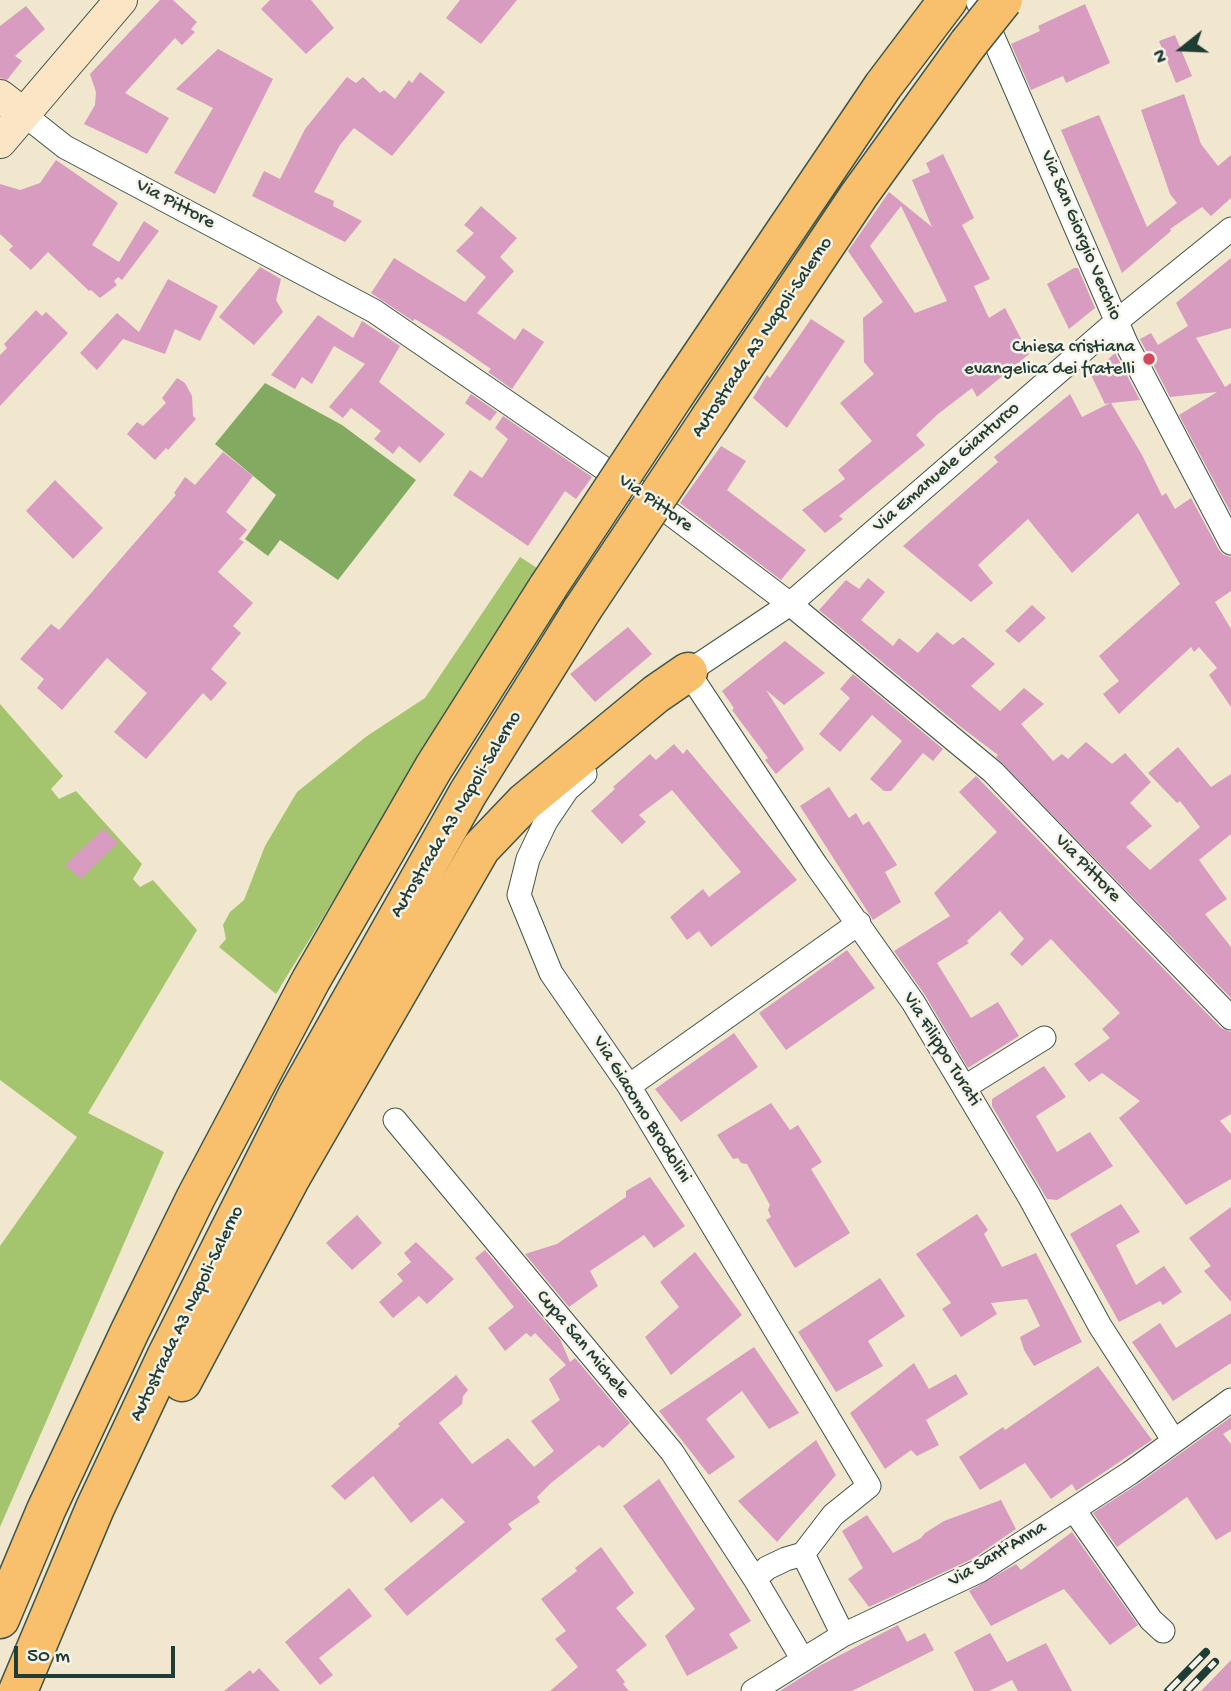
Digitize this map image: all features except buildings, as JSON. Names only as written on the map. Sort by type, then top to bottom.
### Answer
[{"type":"highway","name":"Autostrada A3 Napoli-Salerno","points":[[18,1691],[95,1508],[166,1357],[298,1094],[454,816],[582,610],[859,195],[1003,0]]},
{"type":"highway","points":[[0,1619],[46,1510],[197,1197],[311,980],[434,767],[548,587],[883,86],[957,1]]},
{"type":"highway","points":[[46,1620],[100,1539],[290,1179],[481,848],[525,803],[600,739],[688,672]]},
{"type":"street","points":[[0,142],[11,105],[121,0]]},
{"type":"street","name":"Via San Giorgio Vecchio","points":[[957,1],[1126,343],[1231,543]]},
{"type":"street","name":"Via Pittore","points":[[11,105],[65,147],[374,312],[672,516],[790,604],[993,772],[1231,1018]]},
{"type":"street","name":"Via Emanuele Gianturco","points":[[688,672],[790,604],[1117,321],[1231,229]]},
{"type":"street","name":"Via Filippo Turati","points":[[688,672],[816,865],[913,1002],[1029,1196],[1100,1326],[1174,1441]]},
{"type":"street","name":"Via Giacomo Brodolini","points":[[688,672],[648,719],[566,790],[546,821],[528,859],[519,895],[551,972],[629,1086],[869,1486],[833,1515],[803,1554]]},
{"type":"street","points":[[629,1086],[859,923]]},
{"type":"street","points":[[964,1087],[1044,1038]]},
{"type":"street","name":"Cupa San Michele","points":[[395,1120],[672,1452],[755,1579],[803,1660]]},
{"type":"street","name":"Via Sant'Anna","points":[[753,1691],[843,1635],[979,1571],[1074,1510],[1231,1399]]},
{"type":"street","points":[[1074,1510],[1143,1609],[1163,1631]]},
{"type":"street","points":[[755,1579],[767,1568],[803,1554],[843,1635]]},
{"type":"green space","points":[[265,383],[342,425],[416,480],[338,580],[280,540],[268,556],[245,539],[276,495],[215,444]]},
{"type":"green space","points":[[520,557],[537,568],[276,994],[219,947],[226,939],[223,925],[230,912],[244,900],[265,846],[297,792],[367,736],[425,698]]},
{"type":"green space","points":[[0,704],[63,776],[51,789],[59,799],[76,791],[142,864],[133,879],[140,887],[153,880],[197,930],[88,1113],[164,1152],[0,1527],[0,1246],[77,1137],[0,1080]]},
{"type":"railway","points":[[1168,1691],[1206,1652]]},
{"type":"railway","points":[[1187,1691],[1215,1662]]},
{"type":"place","name":"Chiesa cristiana evangelica dei fratelli","points":[[1149,359]]}]
